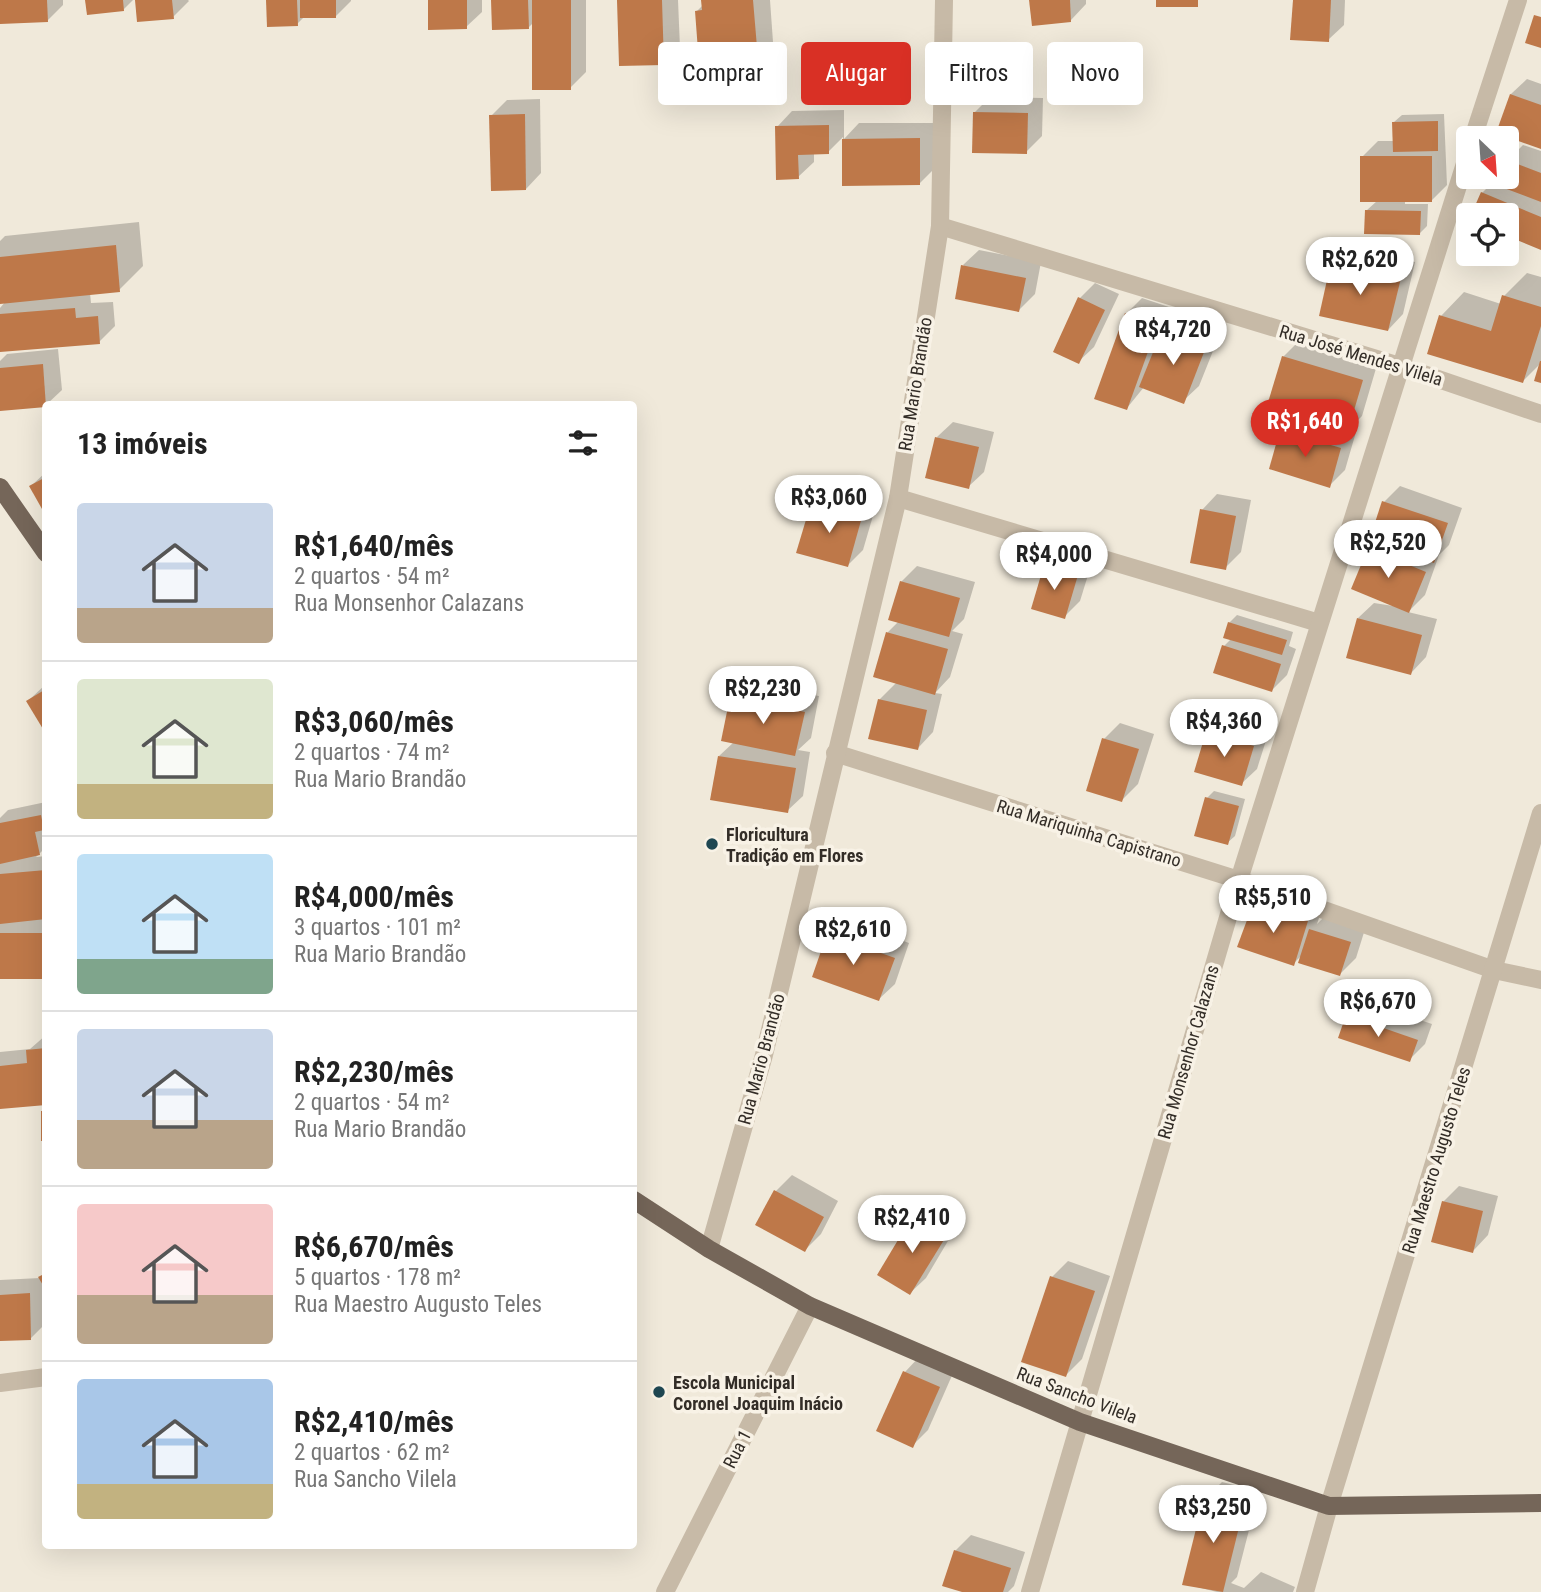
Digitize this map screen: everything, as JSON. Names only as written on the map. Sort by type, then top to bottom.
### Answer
[{"type":"main road","points":[[0,487],[42,547]]},
{"type":"main road","name":"Rua Sancho Vilela","points":[[637,1202],[709,1249],[810,1306],[1080,1422],[1329,1506],[1541,1503]]},
{"type":"street","name":"Rua Mario Brandão","points":[[709,1249],[764,1055],[898,498],[940,226],[944,0]]},
{"type":"street","points":[[1477,126],[1518,0]]},
{"type":"street","name":"Rua Monsenhor Calazans","points":[[1030,1592],[1239,880],[1457,189]]},
{"type":"street","name":"Rua José Mendes Vilela","points":[[940,226],[1400,366],[1541,414]]},
{"type":"street","points":[[898,498],[1319,623]]},
{"type":"street","name":"Rua Mariquinha Capistrano","points":[[835,753],[1239,880],[1494,970],[1541,980]]},
{"type":"street","name":"Rua Maestro Augusto Teles","points":[[1306,1592],[1329,1506],[1541,813]]},
{"type":"street","name":"Rua 1","points":[[665,1592],[810,1306]]},
{"type":"street","points":[[0,1383],[42,1378]]},
{"type":"building","points":[[0,0],[47,0],[48,22],[0,24]]},
{"type":"building","points":[[85,0],[123,0],[124,11],[87,15]]},
{"type":"building","points":[[135,0],[172,0],[174,19],[137,22]]},
{"type":"building","points":[[266,0],[297,0],[298,26],[267,27]]},
{"type":"building","points":[[300,0],[336,0],[336,18],[300,18]]},
{"type":"building","points":[[428,0],[467,0],[467,29],[428,30]]},
{"type":"building","points":[[491,0],[528,0],[529,29],[492,30]]},
{"type":"building","points":[[532,0],[571,0],[571,90],[532,90]]},
{"type":"building","points":[[617,0],[662,0],[663,42],[658,42],[658,65],[619,66]]},
{"type":"building","points":[[701,0],[753,0],[757,42],[697,42],[695,11],[702,10]]},
{"type":"building","points":[[1029,0],[1070,0],[1071,22],[1032,26]]},
{"type":"building","points":[[1156,0],[1198,0],[1198,7],[1156,7]]},
{"type":"building","points":[[1293,0],[1331,0],[1329,42],[1290,40]]},
{"type":"building","points":[[1534,15],[1541,17],[1541,48],[1525,43]]},
{"type":"building","points":[[1510,94],[1541,105],[1541,149],[1519,141],[1519,126],[1499,126]]},
{"type":"building","points":[[973,112],[1028,113],[1027,154],[972,153]]},
{"type":"building","points":[[525,114],[526,190],[491,191],[489,115]]},
{"type":"building","points":[[1438,121],[1438,151],[1393,152],[1392,122]]},
{"type":"building","points":[[829,125],[829,154],[798,155],[799,179],[776,180],[775,126]]},
{"type":"building","points":[[920,138],[920,185],[842,186],[842,139]]},
{"type":"building","points":[[1360,156],[1432,156],[1432,202],[1360,202]]},
{"type":"building","points":[[1519,165],[1541,173],[1541,202],[1507,189],[1519,189]]},
{"type":"building","points":[[1481,192],[1507,203],[1476,203]]},
{"type":"building","points":[[1519,208],[1541,217],[1541,250],[1519,241]]},
{"type":"building","points":[[1365,210],[1421,211],[1420,235],[1364,234]]},
{"type":"building","points":[[116,245],[120,292],[0,304],[0,257]]},
{"type":"building","points":[[1331,262],[1401,278],[1388,331],[1319,316]]},
{"type":"building","points":[[961,265],[1026,278],[1019,312],[955,299]]},
{"type":"building","points":[[1502,295],[1541,307],[1541,326],[1523,383],[1427,354],[1439,315],[1491,331]]},
{"type":"building","points":[[1078,297],[1105,310],[1079,364],[1053,352]]},
{"type":"building","points":[[75,308],[76,318],[98,316],[100,344],[0,352],[0,314]]},
{"type":"building","points":[[1125,313],[1158,324],[1127,410],[1094,399]]},
{"type":"building","points":[[1162,330],[1206,347],[1184,404],[1139,387]]},
{"type":"building","points":[[1282,356],[1363,380],[1347,434],[1266,409]]},
{"type":"building","points":[[1541,361],[1541,383],[1534,381]]},
{"type":"building","points":[[43,364],[46,401],[42,401],[42,407],[0,411],[0,368]]},
{"type":"building","points":[[1280,430],[1341,448],[1330,488],[1269,469]]},
{"type":"building","points":[[935,437],[979,447],[969,489],[925,478]]},
{"type":"building","points":[[42,479],[42,509],[29,486]]},
{"type":"building","points":[[1382,501],[1448,523],[1434,563],[1369,541]]},
{"type":"building","points":[[811,503],[862,517],[848,567],[796,553]]},
{"type":"building","points":[[1200,509],[1236,516],[1226,570],[1190,563]]},
{"type":"building","points":[[1368,548],[1426,572],[1409,613],[1351,589]]},
{"type":"building","points":[[1044,565],[1078,575],[1065,619],[1031,609]]},
{"type":"building","points":[[900,581],[960,598],[949,637],[888,620]]},
{"type":"building","points":[[1357,618],[1422,635],[1411,675],[1346,658]]},
{"type":"building","points":[[1228,622],[1287,640],[1282,655],[1223,638]]},
{"type":"building","points":[[886,632],[948,649],[935,695],[873,677]]},
{"type":"building","points":[[1222,645],[1281,664],[1272,692],[1213,673]]},
{"type":"building","points":[[42,691],[42,727],[26,701]]},
{"type":"building","points":[[730,697],[805,712],[795,756],[721,741]]},
{"type":"building","points":[[878,699],[927,710],[918,750],[868,739]]},
{"type":"building","points":[[1206,732],[1254,746],[1242,786],[1194,772]]},
{"type":"building","points":[[1102,738],[1139,749],[1122,802],[1086,791]]},
{"type":"building","points":[[718,756],[796,768],[788,813],[710,800]]},
{"type":"building","points":[[1205,797],[1239,806],[1228,845],[1194,836]]},
{"type":"building","points":[[41,815],[42,830],[35,832],[40,855],[0,864],[0,823]]},
{"type":"building","points":[[42,870],[42,919],[0,924],[0,874]]},
{"type":"building","points":[[1253,904],[1308,921],[1294,966],[1237,947]]},
{"type":"building","points":[[1309,929],[1351,942],[1340,976],[1298,963]]},
{"type":"building","points":[[0,933],[42,933],[42,979],[0,979]]},
{"type":"building","points":[[827,934],[895,958],[879,1001],[812,977]]},
{"type":"building","points":[[1346,1015],[1418,1040],[1410,1062],[1338,1038]]},
{"type":"building","points":[[42,1048],[42,1105],[0,1109],[0,1066],[27,1063],[26,1050]]},
{"type":"building","points":[[774,1190],[824,1217],[805,1252],[755,1225]]},
{"type":"building","points":[[1442,1201],[1483,1211],[1473,1253],[1431,1242]]},
{"type":"building","points":[[913,1215],[947,1235],[910,1295],[877,1275]]},
{"type":"building","points":[[1050,1276],[1095,1291],[1066,1377],[1021,1362]]},
{"type":"building","points":[[30,1293],[31,1340],[0,1341],[0,1295]]},
{"type":"building","points":[[903,1371],[940,1387],[913,1448],[876,1431]]},
{"type":"building","points":[[1204,1497],[1244,1507],[1223,1592],[1182,1585]]},
{"type":"building","points":[[954,1550],[1011,1568],[1003,1592],[962,1592],[942,1586]]},
{"type":"place","name":"Floricultura Tradição em Flores","points":[[712,844]]},
{"type":"place","name":"Escola Municipal Coronel Joaquim Inácio","points":[[659,1392]]}]
